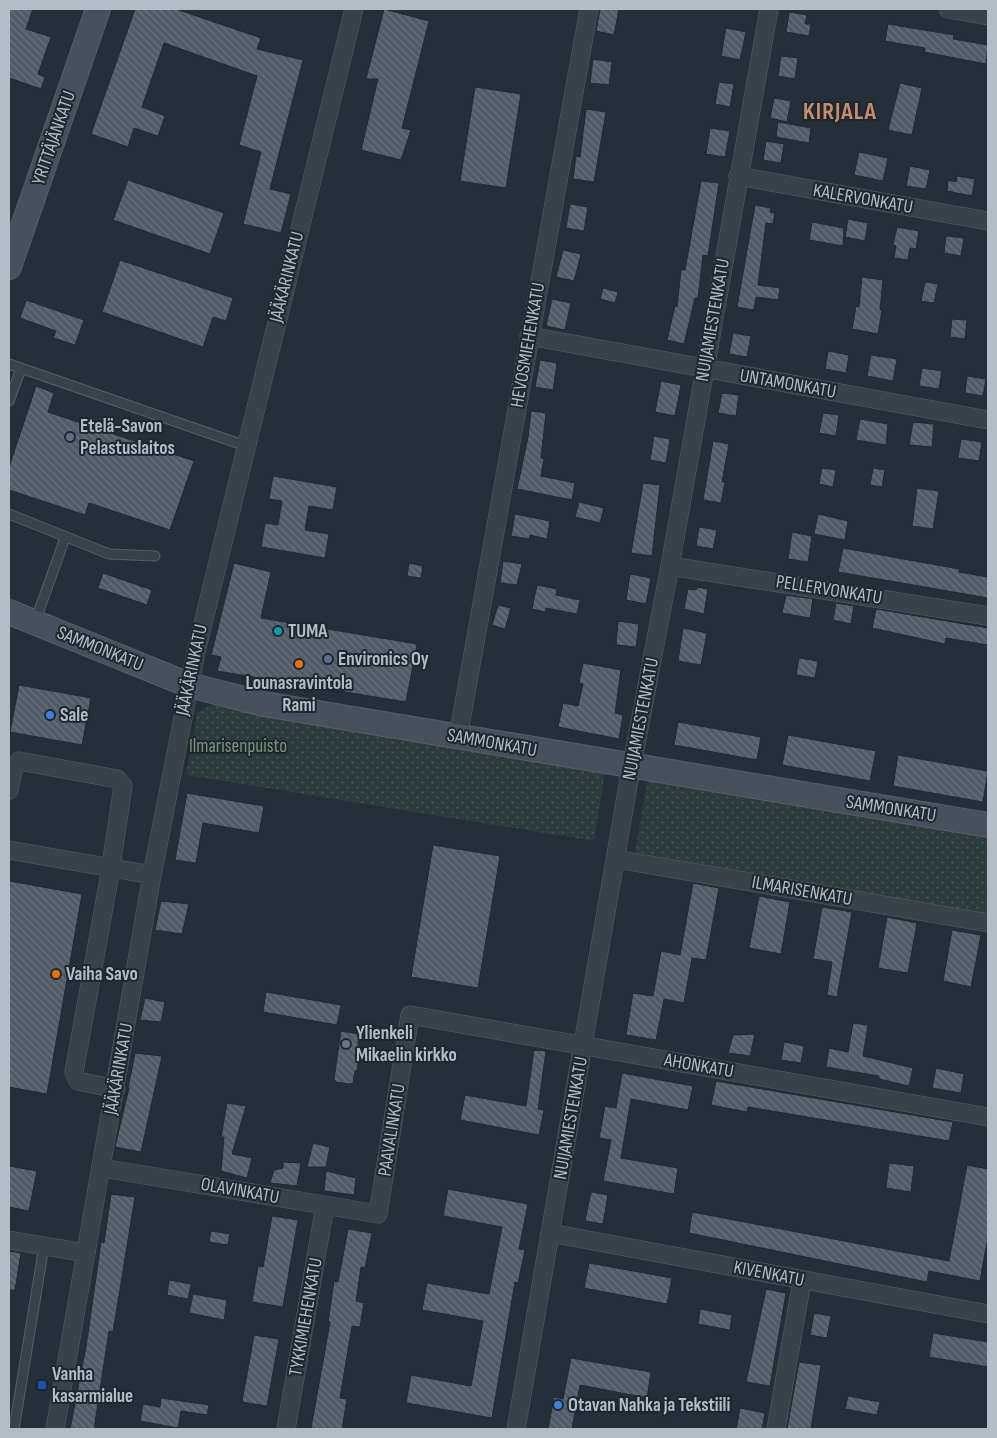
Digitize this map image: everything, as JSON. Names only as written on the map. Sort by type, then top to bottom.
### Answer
[{"type":"street","name":"YRITTÄJÄNKATU","points":[[9,267],[98,9]]},
{"type":"street","name":"JÄÄKÄRINKATU","points":[[55,1429],[152,875],[189,685],[354,9]]},
{"type":"street","name":"HEVOSMIEHENKATU","points":[[458,737],[589,9]]},
{"type":"street","name":"NUIJAMIESTENKATU","points":[[516,1429],[631,767],[670,566],[769,9]]},
{"type":"street","points":[[948,9],[988,16]]},
{"type":"street","name":"KALERVONKATU","points":[[738,176],[988,222]]},
{"type":"street","name":"UNTAMONKATU","points":[[529,336],[988,420]]},
{"type":"street","name":"PELLERVONKATU","points":[[670,566],[988,616]]},
{"type":"street","name":"SAMMONKATU","points":[[9,612],[189,685],[264,704],[631,767],[988,825]]},
{"type":"street","points":[[9,790],[14,767],[19,761],[118,779],[123,786],[111,868],[74,1072],[78,1081],[116,1089]]},
{"type":"street","points":[[13,854],[152,875]]},
{"type":"street","name":"ILMARISENKATU","points":[[616,859],[988,923]]},
{"type":"street","name":"AHONKATU","points":[[410,1015],[988,1117]]},
{"type":"street","name":"PAAVALINKATU","points":[[378,1214],[410,1015]]},
{"type":"street","name":"OLAVINKATU","points":[[102,1168],[378,1214]]},
{"type":"street","name":"TYKKIMIEHENKATU","points":[[286,1429],[325,1206]]},
{"type":"street","name":"KIVENKATU","points":[[550,1233],[988,1314]]},
{"type":"street","points":[[9,1240],[86,1253]]},
{"type":"street","points":[[776,1429],[802,1281]]},
{"type":"lane","points":[[9,364],[246,446]]},
{"type":"lane","points":[[9,401],[21,368]]},
{"type":"lane","points":[[9,514],[109,554],[155,556]]},
{"type":"lane","points":[[35,622],[65,538]]},
{"type":"lane","points":[[14,1429],[44,1246]]},
{"type":"green space","name":"Ilmarisenpuisto","points":[[213,704],[605,772],[594,841],[186,775],[197,713]]},
{"type":"green space","points":[[648,779],[988,838],[988,915],[635,852]]},
{"type":"building","points":[[9,9],[33,9],[26,29],[51,37],[38,74],[45,77],[41,89],[9,78]]},
{"type":"building","points":[[135,9],[176,9],[261,38],[257,49],[303,60],[270,189],[291,194],[281,233],[243,224],[261,152],[239,145],[257,76],[164,43],[142,107],[165,116],[158,136],[134,128],[128,147],[91,134]]},
{"type":"building","points":[[384,9],[429,21],[402,128],[411,130],[401,160],[361,150],[378,79],[366,79]]},
{"type":"building","points":[[600,9],[619,9],[614,35],[596,31]]},
{"type":"building","points":[[789,12],[807,15],[805,24],[811,24],[809,36],[786,32]]},
{"type":"building","points":[[888,24],[954,35],[953,39],[988,45],[986,64],[924,52],[925,48],[885,41]]},
{"type":"building","points":[[726,28],[746,32],[740,60],[721,56]]},
{"type":"building","points":[[781,56],[798,58],[795,79],[778,76]]},
{"type":"building","points":[[593,59],[612,62],[609,85],[590,83]]},
{"type":"building","points":[[719,82],[734,84],[730,107],[715,104]]},
{"type":"building","points":[[900,83],[922,88],[912,135],[888,130]]},
{"type":"building","points":[[475,87],[521,94],[506,188],[460,181]]},
{"type":"building","points":[[774,98],[791,101],[787,122],[770,118]]},
{"type":"building","points":[[586,109],[606,112],[594,182],[573,179],[576,156],[580,157]]},
{"type":"building","points":[[778,122],[811,128],[809,143],[776,137]]},
{"type":"building","points":[[710,128],[730,131],[725,157],[706,154]]},
{"type":"building","points":[[766,141],[784,144],[781,163],[763,160]]},
{"type":"building","points":[[859,152],[888,158],[883,181],[854,175]]},
{"type":"building","points":[[910,166],[930,170],[926,189],[906,186]]},
{"type":"building","points":[[957,176],[975,179],[972,196],[947,191],[948,180],[956,182]]},
{"type":"building","points":[[128,180],[224,213],[210,254],[113,220]]},
{"type":"building","points":[[701,181],[719,183],[708,256],[703,255],[698,298],[695,298],[684,344],[667,340],[675,306],[677,307],[681,270],[685,270]]},
{"type":"building","points":[[570,204],[588,207],[584,231],[566,228]]},
{"type":"building","points":[[755,205],[771,208],[770,212],[775,213],[773,224],[766,223],[758,285],[780,288],[778,300],[756,297],[754,310],[737,307]]},
{"type":"building","points":[[848,219],[868,223],[865,241],[845,237]]},
{"type":"building","points":[[812,222],[844,228],[843,246],[809,240]]},
{"type":"building","points":[[897,227],[919,231],[916,249],[910,248],[908,260],[894,258],[896,246],[893,245]]},
{"type":"building","points":[[946,236],[964,238],[961,256],[944,253]]},
{"type":"building","points":[[563,250],[581,254],[574,281],[556,277]]},
{"type":"building","points":[[120,260],[233,298],[226,321],[213,317],[203,347],[102,312]]},
{"type":"building","points":[[862,277],[883,280],[880,310],[882,310],[878,334],[852,329],[856,306],[859,307]]},
{"type":"building","points":[[925,282],[938,284],[934,303],[921,301]]},
{"type":"building","points":[[603,288],[618,292],[615,303],[600,299]]},
{"type":"building","points":[[552,299],[571,303],[565,330],[546,326]]},
{"type":"building","points":[[26,300],[84,320],[75,345],[53,338],[56,331],[20,318]]},
{"type":"building","points":[[952,319],[967,320],[965,339],[950,337]]},
{"type":"building","points":[[733,333],[751,336],[747,357],[729,354]]},
{"type":"building","points":[[828,351],[849,355],[846,373],[825,369]]},
{"type":"building","points":[[871,355],[897,359],[893,381],[867,376]]},
{"type":"building","points":[[540,360],[557,363],[553,390],[535,387]]},
{"type":"building","points":[[922,368],[942,371],[939,389],[919,386]]},
{"type":"building","points":[[967,376],[986,379],[983,396],[965,393]]},
{"type":"building","points":[[661,381],[681,385],[675,416],[655,412]]},
{"type":"building","name":"Etelä-Savon Pelastuslaitos","points":[[36,386],[54,393],[48,412],[194,461],[170,530],[89,503],[85,515],[9,490],[9,467]]},
{"type":"building","points":[[722,393],[739,395],[736,416],[718,413]]},
{"type":"building","points":[[531,411],[546,413],[541,458],[544,459],[541,476],[575,483],[572,500],[517,489],[528,437]]},
{"type":"building","points":[[823,413],[839,415],[836,436],[819,433]]},
{"type":"building","points":[[860,419],[888,424],[886,445],[856,440]]},
{"type":"building","points":[[913,422],[934,424],[932,447],[909,445]]},
{"type":"building","points":[[654,436],[670,439],[666,463],[650,460]]},
{"type":"building","points":[[961,439],[982,442],[979,461],[958,458]]},
{"type":"building","points":[[713,441],[729,444],[722,482],[725,482],[721,503],[703,500]]},
{"type":"building","points":[[822,468],[836,470],[833,487],[819,484]]},
{"type":"building","points":[[873,468],[885,470],[882,487],[870,485]]},
{"type":"building","points":[[273,476],[337,487],[333,510],[309,506],[305,530],[329,534],[325,558],[261,547],[265,523],[278,525],[282,501],[269,499]]},
{"type":"building","points":[[643,483],[660,485],[652,556],[631,553]]},
{"type":"building","points":[[917,488],[939,491],[933,529],[912,526]]},
{"type":"building","points":[[579,502],[604,508],[600,523],[575,517]]},
{"type":"building","points":[[515,514],[550,521],[547,539],[530,535],[529,539],[511,536]]},
{"type":"building","points":[[818,514],[848,521],[845,540],[814,534]]},
{"type":"building","points":[[699,527],[717,530],[713,549],[696,546]]},
{"type":"building","points":[[792,532],[812,536],[808,562],[788,559]]},
{"type":"building","points":[[843,548],[959,569],[959,572],[988,577],[988,598],[838,572]]},
{"type":"building","points":[[503,561],[522,564],[517,585],[500,583]]},
{"type":"building","name":"TUMA","points":[[234,563],[271,572],[261,618],[417,644],[406,702],[217,671],[221,657],[211,655]]},
{"type":"building","points":[[409,563],[423,566],[421,578],[407,576]]},
{"type":"building","points":[[103,573],[152,590],[147,605],[98,588]]},
{"type":"building","points":[[630,574],[651,578],[646,604],[626,600]]},
{"type":"building","points":[[537,585],[557,589],[556,595],[580,600],[577,614],[546,608],[545,612],[532,609]]},
{"type":"building","points":[[697,587],[708,589],[704,614],[684,609],[688,589],[696,590]]},
{"type":"building","points":[[786,595],[813,599],[810,618],[782,613]]},
{"type":"building","points":[[836,603],[854,606],[851,624],[833,620]]},
{"type":"building","points":[[498,605],[511,608],[505,629],[492,625]]},
{"type":"building","points":[[876,609],[988,628],[988,645],[946,638],[945,644],[872,628]]},
{"type":"building","points":[[618,621],[639,624],[636,647],[616,645]]},
{"type":"building","points":[[683,628],[707,633],[701,665],[678,661]]},
{"type":"building","points":[[799,658],[818,661],[815,678],[796,675]]},
{"type":"building","points":[[583,663],[621,670],[615,713],[623,715],[619,739],[558,727],[563,703],[578,706],[583,684],[579,683]]},
{"type":"building","name":"Sale","points":[[19,685],[91,698],[82,745],[10,732]]},
{"type":"building","points":[[678,722],[761,737],[757,760],[674,745]]},
{"type":"building","points":[[788,735],[876,751],[870,781],[782,765]]},
{"type":"building","points":[[898,755],[988,771],[983,802],[893,786]]},
{"type":"building","points":[[187,793],[264,806],[259,833],[203,823],[196,863],[175,860]]},
{"type":"building","points":[[433,845],[500,856],[478,988],[411,977]]},
{"type":"building","points":[[9,881],[82,894],[47,1094],[9,1087]]},
{"type":"building","points":[[693,883],[719,888],[706,960],[692,958],[684,1003],[664,999],[656,1040],[626,1035],[633,993],[653,996],[661,951],[680,955]]},
{"type":"building","points":[[759,896],[790,902],[781,954],[749,948]]},
{"type":"building","points":[[161,901],[189,904],[182,934],[155,930]]},
{"type":"building","points":[[822,907],[852,912],[837,997],[827,995],[832,962],[813,959]]},
{"type":"building","points":[[887,917],[917,923],[908,973],[878,968]]},
{"type":"building","points":[[952,930],[981,935],[971,987],[943,981]]},
{"type":"building","points":[[266,992],[341,1005],[337,1025],[263,1012]]},
{"type":"building","points":[[145,998],[165,1002],[161,1022],[140,1020]]},
{"type":"building","points":[[853,1023],[868,1025],[863,1056],[913,1068],[909,1086],[879,1079],[879,1076],[826,1067],[829,1048],[848,1052]]},
{"type":"building","points":[[341,1031],[359,1034],[358,1043],[360,1049],[357,1071],[355,1071],[353,1083],[350,1084],[336,1082],[334,1079]]},
{"type":"building","points":[[755,1034],[750,1056],[728,1053],[733,1035]]},
{"type":"building","points":[[784,1042],[804,1046],[801,1063],[781,1060]]},
{"type":"building","points":[[534,1050],[546,1051],[538,1109],[544,1110],[539,1135],[460,1120],[465,1095],[526,1106]]},
{"type":"building","points":[[135,1053],[162,1056],[141,1152],[115,1147]]},
{"type":"building","points":[[936,1068],[964,1074],[961,1093],[932,1088]]},
{"type":"building","points":[[622,1073],[693,1086],[688,1110],[631,1099],[621,1158],[678,1168],[674,1194],[603,1181],[611,1140],[599,1138],[605,1106],[616,1108]]},
{"type":"building","points":[[716,1081],[953,1122],[949,1141],[748,1107],[747,1112],[711,1105]]},
{"type":"building","points":[[227,1103],[246,1106],[232,1154],[252,1158],[247,1178],[221,1171],[224,1137],[221,1137]]},
{"type":"building","points":[[313,1143],[330,1147],[326,1167],[307,1167]]},
{"type":"building","points":[[283,1162],[301,1163],[297,1186],[270,1183],[274,1170],[283,1168]]},
{"type":"building","points":[[889,1163],[914,1166],[911,1192],[886,1188]]},
{"type":"building","points":[[967,1165],[988,1169],[988,1237],[980,1281],[929,1271],[927,1282],[689,1233],[692,1212],[949,1261]]},
{"type":"building","points":[[9,1166],[37,1171],[29,1211],[9,1207]]},
{"type":"building","points":[[326,1171],[356,1178],[354,1195],[324,1191]]},
{"type":"building","points":[[448,1189],[528,1204],[519,1249],[525,1250],[518,1283],[515,1282],[492,1418],[406,1403],[411,1375],[471,1386],[483,1321],[422,1310],[427,1283],[489,1294],[502,1227],[443,1216]]},
{"type":"building","points":[[591,1192],[608,1195],[603,1224],[585,1221]]},
{"type":"building","points":[[111,1194],[135,1197],[113,1332],[109,1331],[94,1429],[70,1429],[86,1347],[101,1242],[104,1243]]},
{"type":"building","points":[[272,1216],[298,1220],[283,1307],[252,1302],[258,1266],[263,1267]]},
{"type":"building","points":[[348,1229],[372,1233],[365,1268],[361,1267],[356,1301],[364,1303],[360,1327],[352,1326],[340,1398],[347,1399],[342,1429],[311,1428],[330,1322],[328,1322],[334,1281],[338,1282]]},
{"type":"building","points":[[211,1231],[230,1234],[228,1245],[209,1242]]},
{"type":"building","points":[[9,1251],[21,1253],[15,1290],[9,1290]]},
{"type":"building","points":[[589,1263],[672,1278],[667,1304],[584,1288]]},
{"type":"building","points":[[169,1280],[191,1284],[188,1299],[167,1295]]},
{"type":"building","points":[[766,1289],[786,1293],[770,1386],[746,1382]]},
{"type":"building","points":[[193,1294],[227,1300],[224,1320],[189,1313]]},
{"type":"building","points":[[700,1309],[732,1315],[730,1330],[698,1324]]},
{"type":"building","points":[[814,1313],[831,1316],[827,1338],[810,1335]]},
{"type":"building","points":[[933,1333],[988,1342],[988,1367],[929,1357]]},
{"type":"building","points":[[254,1335],[279,1339],[267,1406],[242,1402]]},
{"type":"building","points":[[571,1358],[651,1372],[647,1398],[580,1385],[572,1429],[548,1429],[554,1397],[563,1399]]},
{"type":"building","points":[[799,1362],[821,1365],[811,1429],[787,1429]]},
{"type":"building","points":[[848,1396],[880,1402],[877,1415],[845,1409]]},
{"type":"building","points":[[161,1398],[209,1405],[207,1415],[181,1411],[178,1428],[140,1421],[143,1404],[160,1407]]},
{"type":"building","points":[[740,1408],[765,1413],[762,1429],[736,1429]]},
{"type":"place","name":"Etelä-Savon Pelastuslaitos","points":[[70,437]]},
{"type":"place","name":"TUMA","points":[[278,631]]},
{"type":"place","name":"Environics Oy","points":[[328,659]]},
{"type":"place","name":"Lounasravintola Rami","points":[[299,664]]},
{"type":"place","name":"Sale","points":[[50,715]]},
{"type":"place","name":"Vaiha Savo","points":[[56,974]]},
{"type":"place","name":"Ylienkeli Mikaelin kirkko","points":[[346,1044]]},
{"type":"place","name":"Vanha kasarmialue","points":[[42,1385]]},
{"type":"place","name":"Otavan Nahka ja Tekstiili","points":[[558,1405]]},
{"type":"district","name":"KIRJALA","points":[[840,111]]}]
